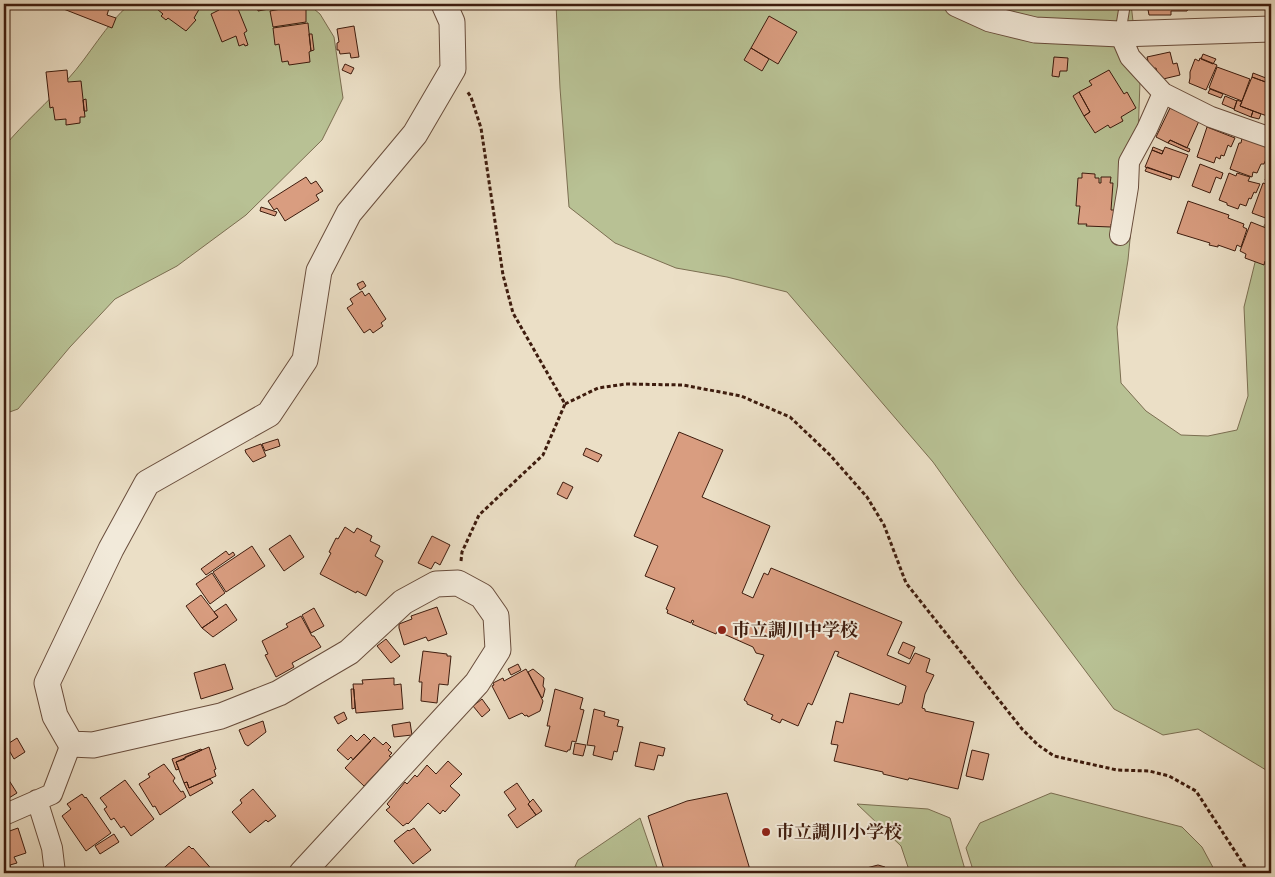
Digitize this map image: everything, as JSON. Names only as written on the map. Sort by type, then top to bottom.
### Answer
[{"type":"street","points":[[71,744],[54,716],[48,683],[112,549],[147,483],[269,414],[305,360],[319,271],[349,212],[415,134],[453,69],[452,22],[444,4]]},
{"type":"street","points":[[957,4],[990,19],[1035,30],[1120,34],[1271,29]]},
{"type":"street","points":[[1120,34],[1130,57],[1163,94],[1211,117],[1271,138]]},
{"type":"street","points":[[1120,235],[1128,187],[1129,162],[1147,130],[1163,94]]},
{"type":"street","points":[[71,744],[93,745],[221,716],[278,693],[349,652],[403,602],[436,584],[458,583],[482,596],[496,616],[498,650],[477,683],[302,873]]},
{"type":"street","points":[[4,815],[52,794],[71,744]]},
{"type":"street","points":[[37,800],[52,848],[55,873]]},
{"type":"lane","points":[[1120,34],[1125,4]]},
{"type":"path","points":[[453,69],[471,98],[481,128],[502,275],[513,313],[565,404]]},
{"type":"path","points":[[458,583],[462,552],[479,515],[543,454],[565,404],[598,388],[626,384],[684,385],[741,396],[790,417],[830,455],[867,497],[884,525],[906,583],[951,637],[1022,729],[1038,745],[1054,756],[1117,770],[1149,771],[1169,776],[1196,791],[1250,873]]},
{"type":"green space","points":[[130,4],[308,4],[320,14],[334,37],[343,98],[322,140],[246,215],[177,266],[115,299],[70,347],[18,409],[4,414],[4,147],[76,70],[113,21]]},
{"type":"green space","points":[[556,4],[1131,4],[1140,81],[1137,167],[1128,260],[1117,327],[1121,383],[1146,411],[1181,435],[1208,436],[1237,430],[1248,396],[1244,307],[1264,226],[1271,214],[1271,773],[1198,729],[1163,735],[1114,709],[1018,581],[933,462],[787,292],[727,277],[676,268],[615,243],[569,207]]},
{"type":"green space","points":[[1051,793],[1182,827],[1202,847],[1216,873],[974,873],[966,848],[980,823]]},
{"type":"green space","points":[[857,804],[928,809],[950,818],[966,873],[910,873],[901,846]]},
{"type":"green space","points":[[640,818],[659,873],[572,873],[578,860]]},
{"type":"building","points":[[62,4],[107,4],[110,5],[107,15],[116,18],[112,28],[61,8]]},
{"type":"building","points":[[151,4],[199,4],[201,6],[194,18],[196,20],[186,31],[168,18],[166,20],[161,16],[163,14]]},
{"type":"building","points":[[216,4],[236,4],[247,31],[244,33],[248,45],[239,46],[236,36],[222,42],[211,14],[219,10]]},
{"type":"building","points":[[257,4],[306,4],[306,22],[273,27],[270,11],[281,9],[280,7],[258,11]]},
{"type":"building","points":[[1147,4],[1191,4],[1191,9],[1187,11],[1171,11],[1171,15],[1149,15]]},
{"type":"building","points":[[769,16],[797,32],[778,64],[751,48]]},
{"type":"building","points":[[308,23],[311,51],[309,52],[310,62],[289,65],[288,61],[282,62],[279,44],[275,45],[273,28]]},
{"type":"building","points":[[354,26],[359,57],[351,58],[350,53],[340,54],[339,50],[337,50],[337,43],[339,42],[337,29]]},
{"type":"building","points":[[309,34],[312,34],[314,50],[311,51]]},
{"type":"building","points":[[751,48],[769,59],[762,71],[744,60]]},
{"type":"building","points":[[1170,52],[1173,64],[1177,63],[1180,75],[1159,80],[1156,68],[1150,69],[1147,57]]},
{"type":"building","points":[[1203,54],[1216,59],[1213,64],[1201,59]]},
{"type":"building","points":[[1054,57],[1068,58],[1067,71],[1060,71],[1059,77],[1052,76]]},
{"type":"building","points":[[1200,58],[1217,65],[1206,90],[1189,83],[1190,72],[1195,59],[1199,61]]},
{"type":"building","points":[[345,64],[354,68],[351,74],[342,70]]},
{"type":"building","points":[[1217,67],[1250,79],[1242,101],[1209,88]]},
{"type":"building","points":[[67,70],[68,82],[81,81],[85,117],[80,117],[80,123],[66,125],[66,119],[55,120],[53,107],[50,108],[46,72]]},
{"type":"building","points":[[1109,70],[1124,94],[1127,92],[1136,108],[1121,117],[1123,121],[1110,128],[1108,125],[1095,133],[1084,116],[1090,112],[1079,92],[1092,85],[1089,81]]},
{"type":"building","points":[[1253,73],[1271,80],[1271,84],[1252,77]]},
{"type":"building","points":[[1252,77],[1271,84],[1271,104],[1267,116],[1240,106]]},
{"type":"building","points":[[1210,89],[1223,94],[1221,98],[1208,93]]},
{"type":"building","points":[[1079,92],[1090,112],[1084,116],[1073,96]]},
{"type":"building","points":[[1225,96],[1237,101],[1234,109],[1222,104]]},
{"type":"building","points":[[86,99],[87,111],[84,111],[83,100]]},
{"type":"building","points":[[1237,100],[1242,102],[1240,106],[1253,111],[1251,117],[1234,110]]},
{"type":"building","points":[[1170,108],[1199,121],[1187,148],[1170,140],[1168,143],[1156,137]]},
{"type":"building","points":[[1253,111],[1261,114],[1259,119],[1251,117]]},
{"type":"building","points":[[1207,127],[1235,138],[1231,147],[1228,145],[1224,156],[1221,155],[1220,159],[1216,157],[1214,163],[1197,157]]},
{"type":"building","points":[[1242,138],[1269,145],[1267,150],[1269,151],[1264,164],[1261,164],[1257,173],[1253,172],[1252,177],[1230,169]]},
{"type":"building","points":[[1170,140],[1190,149],[1189,152],[1168,143]]},
{"type":"building","points":[[1153,147],[1163,151],[1162,154],[1152,150]]},
{"type":"building","points":[[1165,147],[1188,155],[1179,178],[1145,167],[1152,150],[1162,154]]},
{"type":"building","points":[[1271,163],[1271,183],[1265,180]]},
{"type":"building","points":[[1200,164],[1223,173],[1221,179],[1216,177],[1210,193],[1192,186]]},
{"type":"building","points":[[1147,167],[1172,176],[1171,180],[1145,171]]},
{"type":"building","points":[[1082,173],[1095,174],[1095,178],[1099,178],[1099,183],[1101,183],[1101,177],[1111,177],[1110,183],[1113,183],[1111,210],[1115,210],[1114,224],[1111,224],[1111,227],[1078,224],[1080,206],[1076,206],[1078,178],[1082,178]]},
{"type":"building","points":[[1229,173],[1236,176],[1237,173],[1250,177],[1248,181],[1260,184],[1256,193],[1254,192],[1251,199],[1249,198],[1246,206],[1240,204],[1238,209],[1219,200]]},
{"type":"building","points":[[306,177],[311,184],[316,181],[323,191],[316,195],[319,200],[285,221],[277,208],[274,210],[268,201]]},
{"type":"building","points":[[1263,183],[1271,186],[1271,220],[1252,213]]},
{"type":"building","points":[[1188,201],[1229,215],[1228,218],[1244,224],[1243,227],[1247,229],[1241,247],[1237,245],[1235,251],[1218,245],[1218,247],[1209,245],[1210,243],[1177,233]]},
{"type":"building","points":[[261,207],[277,212],[275,216],[260,211]]},
{"type":"building","points":[[1251,222],[1271,230],[1271,258],[1268,262],[1265,261],[1264,265],[1245,258],[1246,254],[1240,251]]},
{"type":"building","points":[[363,281],[366,286],[360,290],[357,284]]},
{"type":"building","points":[[362,291],[365,296],[369,293],[386,319],[381,323],[383,326],[373,333],[370,329],[364,333],[347,308],[353,304],[350,299]]},
{"type":"building","points":[[679,432],[723,450],[702,497],[770,526],[742,593],[753,598],[764,573],[768,575],[771,568],[902,622],[887,655],[909,664],[915,653],[930,659],[926,672],[934,675],[925,694],[922,708],[925,711],[974,722],[958,789],[909,778],[908,780],[883,774],[883,772],[834,761],[838,745],[831,744],[836,721],[843,723],[850,693],[899,705],[902,703],[906,686],[837,656],[839,652],[835,651],[812,705],[808,703],[798,726],[782,719],[780,723],[771,719],[773,715],[747,704],[744,700],[764,655],[756,653],[753,647],[717,631],[716,634],[692,624],[694,621],[692,620],[691,623],[667,613],[668,610],[666,609],[675,588],[645,576],[658,546],[634,536]]},
{"type":"building","points":[[278,439],[280,446],[265,451],[262,444]]},
{"type":"building","points":[[261,444],[266,456],[253,462],[245,450]]},
{"type":"building","points":[[586,448],[602,455],[598,462],[583,455]]},
{"type":"building","points":[[563,482],[573,487],[567,499],[557,494]]},
{"type":"building","points":[[345,527],[354,533],[357,528],[372,536],[370,541],[380,546],[375,556],[383,561],[366,596],[357,591],[356,593],[320,574],[331,553],[329,552],[336,538],[338,539]]},
{"type":"building","points":[[290,535],[304,557],[284,571],[269,549]]},
{"type":"building","points":[[432,536],[450,545],[440,565],[435,562],[431,569],[418,563]]},
{"type":"building","points":[[252,546],[265,566],[226,592],[213,572]]},
{"type":"building","points":[[226,551],[229,555],[233,552],[235,555],[206,575],[201,569]]},
{"type":"building","points":[[212,573],[225,593],[210,604],[196,584]]},
{"type":"building","points":[[201,595],[218,617],[202,628],[186,606]]},
{"type":"building","points":[[226,604],[237,620],[213,637],[202,628],[218,617],[214,612]]},
{"type":"building","points":[[437,607],[447,634],[428,641],[426,637],[404,645],[399,624],[412,619],[411,616]]},
{"type":"building","points":[[314,608],[324,626],[311,633],[302,615]]},
{"type":"building","points":[[301,616],[312,636],[314,636],[321,647],[292,663],[294,667],[276,677],[265,655],[268,654],[262,641],[288,627],[286,624]]},
{"type":"building","points":[[386,639],[400,656],[391,663],[377,646]]},
{"type":"building","points":[[903,642],[915,647],[910,659],[898,653]]},
{"type":"building","points":[[423,651],[451,656],[448,685],[439,684],[437,703],[421,701],[422,682],[419,682]]},
{"type":"building","points":[[225,664],[233,689],[201,699],[194,673]]},
{"type":"building","points":[[518,664],[521,670],[511,675],[508,669]]},
{"type":"building","points":[[526,669],[543,701],[540,711],[528,717],[522,713],[509,719],[492,686],[494,685],[493,683],[503,678],[504,681]]},
{"type":"building","points":[[533,669],[544,678],[543,686],[545,689],[542,698],[528,672]]},
{"type":"building","points":[[394,678],[394,685],[401,684],[403,709],[356,713],[353,684],[363,684],[362,680]]},
{"type":"building","points":[[351,689],[354,689],[355,708],[352,709]]},
{"type":"building","points":[[555,689],[583,698],[580,709],[584,710],[576,742],[572,741],[570,750],[567,752],[545,746]]},
{"type":"building","points":[[482,699],[490,710],[482,717],[473,706]]},
{"type":"building","points":[[594,709],[605,712],[604,716],[619,720],[617,726],[623,727],[617,752],[614,751],[612,760],[593,755],[595,746],[587,745]]},
{"type":"building","points":[[344,712],[347,719],[338,724],[334,717]]},
{"type":"building","points":[[263,721],[266,732],[248,746],[245,744],[239,730]]},
{"type":"building","points":[[410,722],[412,735],[394,737],[392,725]]},
{"type":"building","points":[[364,734],[371,741],[353,760],[351,757],[348,760],[337,750],[351,735],[357,741]]},
{"type":"building","points":[[374,737],[383,745],[386,742],[391,747],[388,750],[392,753],[389,756],[391,757],[364,786],[345,768]]},
{"type":"building","points":[[17,738],[25,752],[14,759],[6,745]]},
{"type":"building","points":[[640,742],[665,748],[663,756],[658,755],[654,770],[635,766]]},
{"type":"building","points":[[575,743],[586,745],[583,756],[573,754]]},
{"type":"building","points":[[209,747],[216,769],[214,770],[216,776],[189,788],[187,782],[184,783],[176,762]]},
{"type":"building","points":[[201,749],[176,762],[179,769],[176,770],[172,759]]},
{"type":"building","points":[[972,750],[989,754],[983,780],[966,776]]},
{"type":"building","points":[[448,761],[462,774],[450,786],[460,795],[445,812],[443,810],[440,814],[428,803],[408,824],[403,826],[386,810],[390,807],[387,804],[405,782],[407,784],[415,775],[417,777],[427,765],[436,774]]},
{"type":"building","points":[[164,764],[175,778],[173,781],[186,797],[160,815],[139,784],[150,777],[148,774]]},
{"type":"building","points":[[4,775],[17,793],[4,801]]},
{"type":"building","points":[[210,779],[213,783],[190,796],[184,783],[187,782],[189,788]]},
{"type":"building","points":[[125,780],[154,819],[131,836],[124,826],[121,828],[114,818],[111,820],[104,809],[107,807],[100,798]]},
{"type":"building","points":[[517,783],[536,815],[517,828],[508,815],[516,809],[504,792]]},
{"type":"building","points":[[253,789],[276,816],[268,822],[266,820],[250,833],[232,812],[242,803],[240,800]]},
{"type":"building","points":[[727,793],[751,873],[665,873],[648,816],[687,801]]},
{"type":"building","points":[[82,794],[111,833],[86,851],[62,816],[71,809],[67,804]]},
{"type":"building","points":[[533,799],[542,811],[536,815],[528,804]]},
{"type":"building","points":[[18,828],[26,853],[14,857],[17,863],[10,865],[12,873],[4,873],[4,833]]},
{"type":"building","points":[[414,828],[431,850],[413,864],[394,841],[408,830]]},
{"type":"building","points":[[114,834],[119,842],[100,854],[95,846]]},
{"type":"building","points":[[189,846],[215,873],[158,873]]},
{"type":"building","points":[[878,865],[885,867],[888,873],[851,872]]},
{"type":"place","name":"市立調川中学校","points":[[722,630]]},
{"type":"place","name":"市立調川小学校","points":[[766,832]]}]
